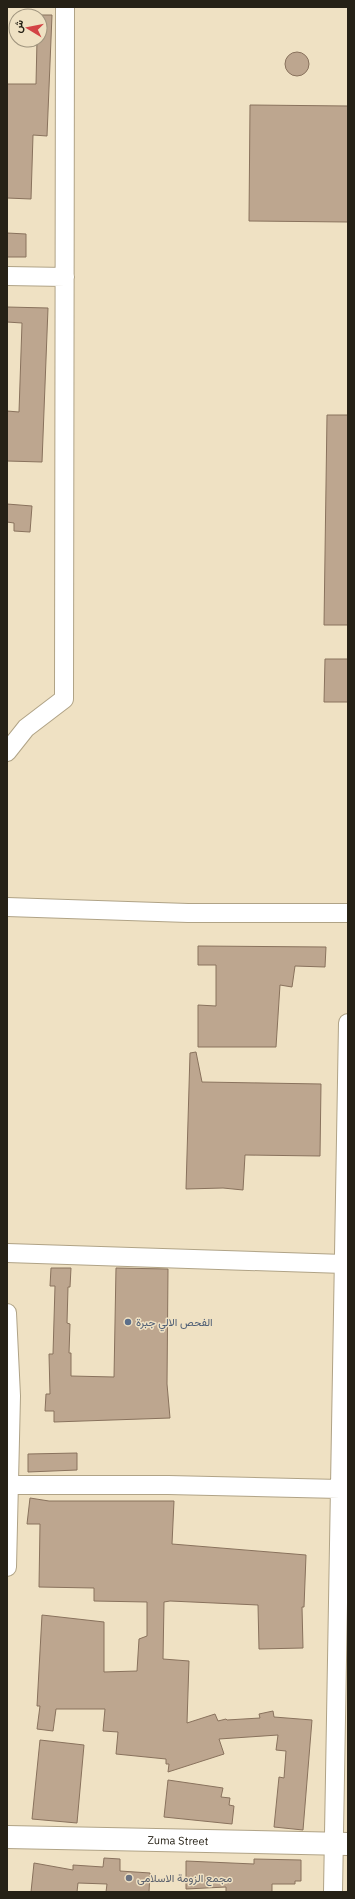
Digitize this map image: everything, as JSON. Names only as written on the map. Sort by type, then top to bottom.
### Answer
[{"type":"street","points":[[7,752],[26,728],[64,699],[65,7]]},
{"type":"street","points":[[7,276],[65,277]]},
{"type":"street","points":[[7,907],[188,912],[348,913]]},
{"type":"street","points":[[333,1892],[341,1844],[342,1646],[340,1489],[345,1392],[344,1264],[348,1023]]},
{"type":"street","points":[[7,1253],[344,1264]]},
{"type":"street","points":[[7,1313],[11,1396],[7,1567]]},
{"type":"street","points":[[8,1485],[168,1485],[340,1489]]},
{"type":"street","name":"Zuma Street","points":[[7,1837],[341,1844]]},
{"type":"building","points":[[48,15],[52,15],[47,136],[33,135],[31,199],[7,198],[7,84],[36,84],[37,48],[48,48]]},
{"type":"building","points":[[297,52],[305,56],[309,64],[305,72],[297,76],[289,72],[285,64],[289,56]]},
{"type":"building","points":[[250,105],[348,106],[348,222],[249,221]]},
{"type":"building","points":[[7,233],[26,234],[26,257],[7,257]]},
{"type":"building","points":[[7,307],[48,308],[42,462],[7,461],[7,411],[19,412],[22,323],[7,322]]},
{"type":"building","points":[[327,415],[348,415],[348,625],[324,625]]},
{"type":"building","points":[[7,504],[32,506],[30,532],[14,531],[14,523],[7,522]]},
{"type":"building","points":[[325,659],[348,659],[348,702],[324,702]]},
{"type":"building","points":[[198,946],[326,947],[325,967],[295,966],[292,987],[280,985],[276,1047],[198,1047],[198,1005],[216,1006],[216,965],[198,965]]},
{"type":"building","points":[[196,1052],[202,1082],[321,1084],[320,1156],[245,1155],[243,1190],[223,1188],[186,1189],[190,1053]]},
{"type":"building","points":[[51,1268],[71,1268],[70,1287],[68,1287],[67,1323],[70,1324],[69,1353],[71,1353],[71,1376],[114,1377],[116,1268],[168,1269],[167,1384],[170,1418],[54,1422],[54,1411],[45,1411],[46,1394],[50,1394],[49,1354],[53,1354],[55,1286],[50,1286]]},
{"type":"building","points":[[77,1453],[77,1470],[28,1472],[28,1454]]},
{"type":"building","points":[[30,1498],[49,1501],[174,1501],[172,1544],[306,1555],[304,1607],[302,1607],[303,1648],[259,1649],[258,1605],[170,1601],[164,1602],[163,1659],[189,1661],[187,1723],[215,1714],[218,1721],[226,1719],[260,1718],[259,1714],[273,1711],[274,1717],[312,1720],[303,1830],[274,1827],[279,1777],[284,1778],[286,1751],[276,1750],[278,1735],[219,1739],[224,1754],[168,1772],[169,1764],[166,1764],[166,1759],[116,1754],[118,1732],[103,1731],[105,1709],[56,1709],[53,1731],[37,1729],[40,1706],[37,1706],[42,1615],[104,1622],[104,1672],[137,1671],[139,1639],[147,1636],[147,1602],[94,1601],[94,1588],[39,1587],[40,1524],[27,1524]]},
{"type":"building","points":[[40,1740],[84,1745],[77,1823],[32,1819]]},
{"type":"building","points":[[168,1780],[223,1788],[221,1797],[230,1798],[229,1805],[234,1806],[232,1824],[164,1817]]},
{"type":"building","points":[[104,1858],[120,1859],[120,1871],[150,1873],[149,1892],[106,1892],[107,1884],[78,1883],[77,1892],[31,1892],[34,1863],[73,1870],[73,1865],[103,1867]]},
{"type":"building","points":[[254,1859],[301,1860],[301,1881],[295,1881],[295,1884],[272,1884],[272,1892],[226,1892],[226,1887],[186,1889],[186,1861],[254,1864]]},
{"type":"place","name":"الفحص الالي جبرة","points":[[128,1322]]},
{"type":"place","name":"مجمع الزومة الاسلامى","points":[[129,1878]]}]
